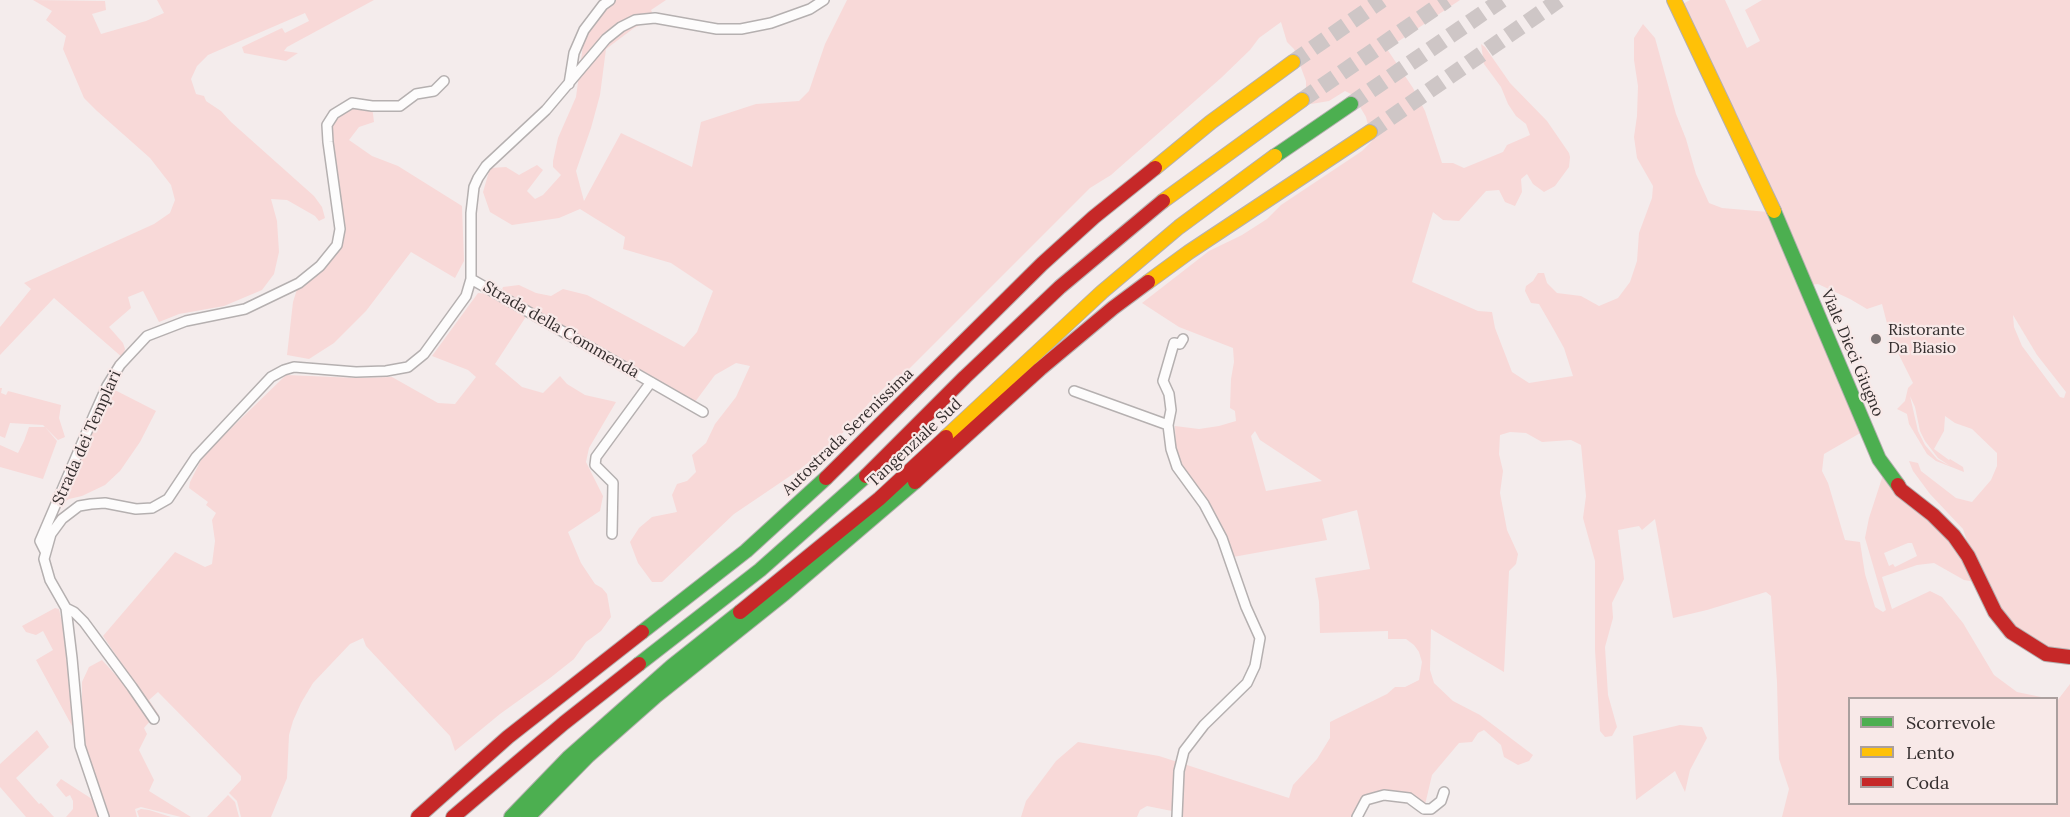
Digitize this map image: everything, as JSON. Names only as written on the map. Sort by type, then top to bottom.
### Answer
[{"type":"main road","name":"Viale Dieci Giugno","points":[[1674,0],[1785,233],[1879,459],[1901,490],[1933,515],[1954,536],[1968,556],[1995,612],[2012,632],[2046,654],[2070,657]]},
{"type":"main road","name":"Autostrada Serenissima","points":[[418,817],[508,737],[746,551],[848,458],[1042,264],[1094,217],[1211,122],[1293,62]]},
{"type":"main road","points":[[453,817],[564,723],[760,570],[861,481],[965,377],[1060,287],[1111,243],[1159,204],[1302,100]]},
{"type":"main road","name":"Tangenziale Sud","points":[[511,817],[568,758],[600,729],[672,666],[879,499],[1102,292],[1179,226],[1263,164],[1352,104]]},
{"type":"main road","name":"Tangenziale Sud","points":[[528,817],[566,776],[656,696],[785,593],[1113,308],[1189,252],[1370,132]]},
{"type":"main road","points":[[537,817],[566,776]]},
{"type":"street","points":[[568,85],[574,52],[584,30],[603,5],[610,0]]},
{"type":"street","name":"Strada della Commenda","points":[[45,551],[51,534],[62,519],[79,507],[105,504],[136,509],[152,508],[168,499],[196,457],[272,377],[284,370],[294,367],[356,372],[386,371],[408,367],[424,354],[466,296],[471,279],[471,213],[474,187],[478,178],[486,166],[546,110],[606,39],[621,27],[635,20],[655,18],[717,29],[741,29],[771,23],[810,9],[824,0]]},
{"type":"street","name":"Strada dei Templari","points":[[45,551],[40,541],[98,405],[120,365],[147,336],[186,321],[245,309],[299,283],[320,266],[337,245],[340,229],[327,125],[334,114],[352,104],[400,106],[416,94],[434,91],[444,81]]},
{"type":"street","name":"Strada della Commenda","points":[[471,279],[703,412]]},
{"type":"street","points":[[1177,817],[1179,771],[1184,751],[1204,725],[1247,683],[1255,666],[1260,638],[1246,607],[1222,538],[1204,504],[1177,467],[1171,449],[1168,425],[1171,410],[1169,394],[1163,381],[1174,344],[1180,344],[1183,339]]},
{"type":"street","name":"Strada della Commenda","points":[[612,534],[613,483],[595,465],[596,457],[651,382]]},
{"type":"street","points":[[1074,391],[1168,425]]},
{"type":"street","points":[[45,551],[44,559],[50,580],[66,608],[80,746],[104,817]]},
{"type":"street","points":[[66,608],[74,612],[89,630],[154,719]]},
{"type":"street","points":[[1357,817],[1366,800],[1384,795],[1408,798],[1424,809],[1431,809],[1441,801],[1444,792]]},
{"type":"shaded area","points":[[33,0],[105,1],[106,10],[92,14],[101,34],[146,21],[164,13],[157,0],[374,0],[287,47],[284,51],[298,53],[286,61],[244,53],[242,47],[282,28],[285,33],[309,21],[305,13],[208,55],[197,66],[191,79],[196,94],[204,96],[206,101],[221,111],[314,196],[322,207],[325,218],[319,221],[315,216],[287,200],[271,199],[277,221],[279,252],[274,274],[262,290],[224,306],[179,314],[159,322],[143,291],[128,297],[131,308],[109,327],[123,343],[125,349],[123,358],[54,298],[0,355],[0,327],[31,289],[24,283],[154,224],[170,213],[175,200],[171,185],[150,158],[84,98],[63,49],[66,36],[46,20],[52,11]]},
{"type":"shaded area","points":[[613,0],[666,0],[651,10],[655,18],[634,28],[606,49],[600,95],[576,171],[584,201],[621,133],[692,167],[701,122],[756,104],[799,101],[809,91],[825,44],[847,0],[1460,0],[1387,49],[1425,111],[1442,163],[1453,163],[1464,168],[1503,152],[1507,145],[1530,135],[1526,124],[1516,116],[1501,87],[1484,64],[1481,44],[1510,83],[1547,121],[1569,153],[1569,167],[1555,186],[1544,192],[1533,184],[1527,174],[1521,179],[1522,192],[1515,206],[1505,202],[1499,190],[1486,191],[1459,221],[1443,220],[1433,212],[1412,282],[1478,311],[1492,312],[1495,328],[1512,372],[1529,383],[1573,376],[1564,348],[1539,304],[1531,303],[1525,291],[1526,286],[1538,273],[1544,273],[1547,283],[1557,293],[1581,296],[1599,306],[1618,298],[1630,282],[1637,261],[1639,233],[1652,198],[1653,186],[1637,158],[1634,137],[1638,86],[1634,60],[1634,38],[1643,24],[1655,38],[1676,114],[1696,174],[1709,203],[1722,208],[1780,213],[1679,6],[1690,0],[1725,0],[1747,48],[1760,41],[1745,10],[1762,0],[2070,0],[2070,657],[2011,632],[1968,556],[1963,529],[1930,494],[1913,471],[1909,461],[1918,463],[1921,471],[1956,498],[1972,502],[1991,480],[1997,466],[1997,453],[1972,429],[1955,423],[1945,416],[1944,431],[1934,449],[1963,467],[1964,472],[1936,461],[1927,454],[1909,424],[1907,414],[1897,409],[1905,401],[1908,388],[1913,383],[1891,339],[1882,304],[1867,309],[1818,284],[1802,286],[1862,432],[1824,454],[1822,471],[1828,483],[1845,540],[1860,542],[1865,574],[1875,607],[1883,612],[1886,610],[1865,538],[1884,472],[1950,534],[1975,582],[1964,580],[1934,563],[1917,565],[1882,577],[1892,609],[1930,591],[1942,597],[1963,623],[1994,675],[2017,692],[2041,697],[1848,697],[1848,805],[2058,805],[2058,700],[2070,684],[2070,817],[1782,817],[1789,789],[1779,759],[1771,596],[1766,592],[1673,618],[1655,519],[1642,530],[1639,526],[1618,530],[1624,579],[1612,603],[1613,618],[1605,647],[1608,695],[1617,727],[1612,736],[1605,737],[1600,731],[1595,650],[1595,561],[1583,518],[1586,496],[1581,445],[1571,440],[1542,442],[1526,433],[1510,432],[1500,435],[1499,454],[1503,471],[1500,493],[1507,530],[1518,554],[1516,564],[1509,571],[1504,672],[1431,629],[1430,670],[1434,683],[1453,701],[1480,715],[1533,755],[1529,761],[1518,765],[1504,757],[1501,745],[1484,730],[1478,733],[1472,742],[1459,743],[1432,775],[1424,809],[1409,798],[1366,800],[1357,817],[1177,817],[1177,812],[1147,806],[1140,810],[1137,817],[1021,817],[1026,801],[1056,761],[1078,742],[1159,756],[1289,798],[1293,785],[1317,759],[1330,738],[1330,722],[1387,694],[1395,687],[1405,687],[1419,680],[1422,662],[1419,652],[1406,639],[1388,639],[1388,631],[1320,633],[1319,602],[1315,578],[1370,569],[1357,510],[1322,519],[1327,540],[1233,557],[1210,506],[1183,470],[1176,454],[1175,426],[1199,429],[1236,421],[1235,411],[1230,408],[1233,348],[1179,327],[1142,303],[1209,251],[1242,235],[1267,219],[1281,205],[1362,151],[1372,141],[1366,117],[1353,95],[1345,91],[1329,101],[1311,104],[1306,91],[1306,81],[1294,49],[1287,42],[1281,22],[1259,38],[1221,78],[1111,175],[1090,188],[899,379],[897,375],[828,447],[799,470],[734,514],[662,582],[652,582],[638,563],[630,542],[639,528],[652,517],[677,512],[672,495],[677,484],[687,481],[696,472],[692,455],[706,443],[715,424],[736,397],[750,366],[736,363],[715,375],[692,406],[529,312],[495,364],[522,387],[543,393],[560,376],[567,384],[585,395],[616,402],[589,448],[586,462],[603,496],[600,511],[568,532],[581,563],[595,584],[607,594],[611,617],[601,631],[586,642],[574,659],[455,751],[450,736],[366,646],[363,638],[350,644],[313,683],[301,703],[289,735],[287,778],[271,817],[241,817],[237,801],[229,793],[241,780],[241,776],[158,692],[149,700],[159,715],[156,718],[103,636],[175,552],[205,567],[212,564],[215,541],[212,520],[216,513],[206,505],[208,502],[189,488],[201,460],[216,443],[286,375],[392,377],[438,403],[455,404],[476,377],[468,370],[432,356],[478,293],[500,295],[503,287],[519,285],[536,293],[551,296],[563,289],[587,295],[684,347],[697,332],[713,291],[671,263],[623,249],[625,237],[580,209],[559,218],[512,225],[490,212],[483,192],[490,168],[506,167],[519,175],[537,165],[543,170],[527,191],[535,199],[543,195],[561,175],[553,167],[553,161],[558,138],[576,97],[584,38]],"holes":[[[2013,315],[2037,355],[2066,392],[2064,398],[2060,397],[2022,346],[2014,327]],[[1910,396],[1925,441],[1938,458],[1950,466],[1937,459],[1925,445],[1918,431]],[[1255,431],[1260,440],[1322,481],[1266,491],[1251,436]],[[1912,543],[1917,556],[1895,567],[1893,564],[1889,566],[1884,553]]]},
{"type":"shaded area","points":[[352,103],[372,106],[374,122],[359,127],[349,140],[372,156],[398,166],[462,206],[464,261],[455,278],[411,252],[366,311],[334,343],[309,359],[287,355],[293,302],[299,283],[337,245],[327,125]]},
{"type":"shaded area","points":[[107,386],[156,411],[140,442],[120,471],[105,485],[82,496],[69,499],[55,508]]},
{"type":"shaded area","points":[[0,388],[2,388],[1,393],[6,395],[8,391],[61,405],[59,418],[65,437],[58,440],[43,425],[10,423],[5,438],[0,436]]},
{"type":"shaded area","points":[[29,427],[45,427],[57,441],[43,479],[0,467],[0,445],[18,453]]},
{"type":"shaded area","points":[[55,608],[59,609],[69,655],[72,726],[36,660],[53,650],[43,631],[36,635],[26,632],[22,626]]},
{"type":"shaded area","points":[[102,660],[151,720],[144,728],[147,734],[139,750],[154,780],[149,791],[191,817],[181,817],[141,807],[135,809],[137,817],[109,817],[90,768],[82,713],[82,682],[89,667]]},
{"type":"shaded area","points":[[1680,725],[1702,727],[1707,738],[1690,770],[1685,792],[1675,771],[1636,800],[1633,736]]},
{"type":"shaded area","points":[[37,730],[49,747],[16,778],[54,817],[26,817],[0,787],[0,764]]},
{"type":"shaded area","points":[[61,779],[92,799],[99,817],[66,817],[73,809],[73,801],[70,795],[66,797],[56,785]]},
{"type":"shaded area","points":[[228,795],[235,802],[239,817],[207,817]]},
{"type":"shaded area","points":[[141,809],[171,817],[139,817],[137,811]]},
{"type":"tunnel","points":[[1293,62],[1382,0]]},
{"type":"tunnel","points":[[1302,100],[1447,0]]},
{"type":"tunnel","points":[[1351,104],[1502,0]]},
{"type":"tunnel","points":[[1370,132],[1559,0]]},
{"type":"traffic: fast","points":[[1275,156],[1351,104]]},
{"type":"traffic: fast","points":[[1774,211],[1879,459],[1898,485]]},
{"type":"traffic: fast","points":[[639,664],[760,570],[866,476]]},
{"type":"traffic: fast","points":[[642,632],[746,551],[826,478]]},
{"type":"traffic: fast","points":[[528,817],[588,756],[656,696],[785,593],[915,482]]},
{"type":"traffic: fast","points":[[511,817],[568,758],[672,666],[740,612]]},
{"type":"traffic: slow","points":[[1674,0],[1774,211]]},
{"type":"traffic: slow","points":[[1155,168],[1211,122],[1293,62]]},
{"type":"traffic: slow","points":[[1163,201],[1302,100]]},
{"type":"traffic: slow","points":[[1148,282],[1189,252],[1370,132]]},
{"type":"traffic: slow","points":[[946,437],[1102,292],[1179,227],[1275,156]]},
{"type":"traffic: jam","points":[[826,478],[1042,264],[1094,217],[1155,168]]},
{"type":"traffic: jam","points":[[866,476],[965,377],[1060,287],[1163,201]]},
{"type":"traffic: jam","points":[[915,482],[1040,369],[1148,282]]},
{"type":"traffic: jam","points":[[740,612],[879,499],[946,437]]},
{"type":"traffic: jam","points":[[1898,485],[1954,536],[1968,556],[1995,612],[2011,632],[2046,654],[2070,657]]},
{"type":"traffic: jam","points":[[418,817],[508,737],[642,632]]},
{"type":"traffic: jam","points":[[453,817],[564,723],[639,664]]},
{"type":"place","name":"Ristorante Da Biasio","points":[[1876,339]]}]
